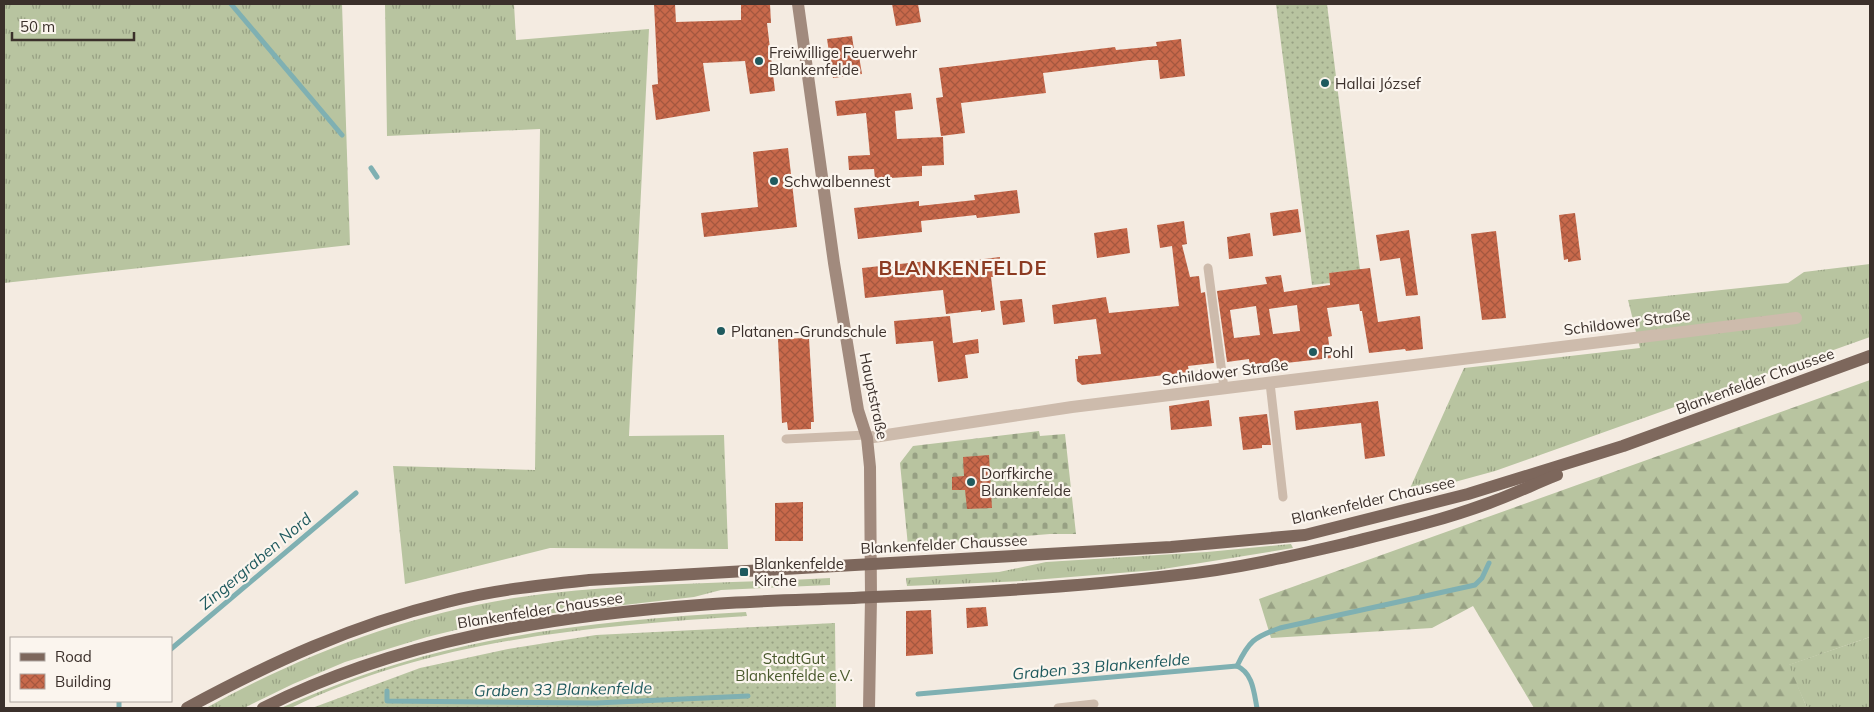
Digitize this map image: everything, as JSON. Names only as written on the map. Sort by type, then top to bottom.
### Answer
[{"type":"main road","name":"Blankenfelder Chaussee","points":[[187,708],[261,669],[326,640],[366,625],[448,601],[522,588],[589,580],[1171,547],[1305,535],[1476,492],[1623,446],[1870,356]]},
{"type":"main road","name":"Blankenfelder Chaussee","points":[[263,708],[284,697],[336,676],[384,659],[456,639],[595,616],[699,605],[871,598],[1057,586],[1180,575],[1256,563],[1394,532],[1477,507],[1623,446]]},
{"type":"street","name":"Hauptstraße","points":[[798,4],[834,263],[858,410],[867,436],[870,467],[870,708]]},
{"type":"street","name":"Schildower Straße","points":[[867,436],[1072,407],[1796,318]]},
{"type":"lane","points":[[1208,268],[1224,388]]},
{"type":"lane","points":[[1270,383],[1283,497]]},
{"type":"lane","points":[[786,440],[867,436]]},
{"type":"lane","points":[[1058,708],[1094,704]]},
{"type":"green space","points":[[4,4],[342,4],[350,245],[4,283]]},
{"type":"green space","points":[[385,4],[514,4],[516,40],[649,29],[629,436],[724,435],[728,549],[550,548],[405,584],[393,466],[535,470],[540,129],[387,136]]},
{"type":"green space","points":[[1276,4],[1327,4],[1360,270],[1329,273],[1330,283],[1312,285]]},
{"type":"green space","points":[[1870,264],[1870,337],[1495,471],[1407,495],[1464,368],[1640,348],[1628,300],[1788,283],[1804,272]]},
{"type":"green space","points":[[1870,380],[1870,637],[1789,665],[1807,708],[1534,708],[1473,606],[1432,628],[1271,638],[1259,599]]},
{"type":"green space","points":[[1039,431],[1040,436],[1065,434],[1076,534],[1050,534],[908,546],[900,463],[913,446]]},
{"type":"green space","points":[[1291,544],[1293,548],[1157,570],[1021,581],[907,586],[906,578],[999,572],[1046,562],[1207,552]]},
{"type":"green space","points":[[830,578],[830,585],[721,590],[694,597],[545,614],[480,624],[427,637],[345,662],[293,684],[244,708],[206,708],[316,654],[394,626],[473,605],[592,589]]},
{"type":"green space","points":[[746,612],[747,616],[572,631],[457,651],[400,666],[345,685],[291,708],[281,708],[300,699],[384,668],[485,642],[589,625]]},
{"type":"green space","name":"StadtGut Blankenfelde e.V.","points":[[835,623],[836,708],[312,708],[420,668],[508,649],[596,635]]},
{"type":"green space","points":[[1870,637],[1870,708],[1807,708],[1788,665]]},
{"type":"building","points":[[654,4],[675,4],[676,22],[741,20],[741,4],[770,4],[771,23],[767,23],[775,91],[750,94],[745,61],[703,63],[710,111],[656,120],[652,85],[658,84]]},
{"type":"building","points":[[892,4],[918,4],[921,22],[896,26]]},
{"type":"building","points":[[852,36],[855,57],[859,56],[862,74],[833,78],[827,39]]},
{"type":"building","points":[[1181,39],[1185,76],[1160,79],[1158,60],[1043,73],[1046,93],[961,103],[965,133],[941,136],[936,98],[943,97],[939,68],[1115,47],[1116,50],[1157,46],[1156,42]]},
{"type":"building","points":[[911,93],[913,109],[895,111],[897,139],[943,137],[944,165],[922,166],[922,176],[875,179],[874,169],[849,170],[848,156],[870,155],[866,113],[837,116],[835,101]]},
{"type":"building","name":"Schwalbennest","points":[[788,148],[797,227],[704,237],[701,213],[758,207],[753,152]]},
{"type":"building","points":[[1017,190],[1020,213],[977,218],[976,215],[921,221],[922,232],[858,239],[854,208],[919,201],[919,206],[975,200],[974,195]]},
{"type":"building","points":[[1298,209],[1301,232],[1273,236],[1270,213]]},
{"type":"building","points":[[1575,213],[1581,260],[1568,262],[1568,259],[1564,260],[1559,215]]},
{"type":"building","points":[[1184,221],[1187,244],[1182,245],[1190,277],[1199,276],[1201,293],[1205,292],[1214,363],[1188,366],[1189,372],[1082,385],[1077,381],[1075,359],[1078,359],[1078,356],[1101,354],[1096,319],[1054,324],[1052,305],[1106,297],[1109,313],[1179,306],[1172,246],[1160,248],[1157,225]]},
{"type":"building","points":[[1127,228],[1130,253],[1097,258],[1094,233]]},
{"type":"building","points":[[1409,230],[1418,295],[1406,296],[1400,258],[1380,261],[1376,235]]},
{"type":"building","points":[[1496,231],[1506,318],[1482,320],[1471,234]]},
{"type":"building","points":[[1250,233],[1253,256],[1229,259],[1227,237]]},
{"type":"building","points":[[1000,257],[1000,261],[1007,260],[1009,275],[991,277],[995,310],[946,314],[943,290],[865,298],[862,268],[928,261],[929,270],[960,267],[959,262]]},
{"type":"building","points":[[1370,268],[1378,322],[1420,316],[1423,349],[1369,353],[1362,311],[1360,311],[1359,304],[1327,308],[1332,336],[1328,337],[1331,358],[1250,367],[1249,359],[1227,362],[1217,291],[1267,284],[1265,277],[1281,275],[1284,292],[1330,285],[1329,273]],"holes":[[[1297,305],[1300,331],[1273,334],[1269,309]],[[1256,306],[1260,335],[1234,338],[1230,310]]]},
{"type":"building","points":[[1022,299],[1025,322],[1003,325],[1000,301]]},
{"type":"building","points":[[950,316],[953,343],[978,339],[979,353],[965,355],[968,378],[938,382],[933,341],[896,344],[894,321]]},
{"type":"building","name":"Platanen-Grundschule","points":[[809,338],[814,422],[811,422],[811,429],[788,430],[787,422],[782,423],[778,339]]},
{"type":"building","points":[[1209,400],[1212,426],[1171,430],[1169,406]]},
{"type":"building","points":[[1378,401],[1385,456],[1365,459],[1361,423],[1296,430],[1294,411]]},
{"type":"building","points":[[1267,414],[1271,445],[1262,445],[1262,448],[1243,450],[1239,417]]},
{"type":"building","name":"Dorfkirche Blankenfelde","points":[[989,455],[992,508],[967,509],[965,490],[952,490],[952,477],[964,476],[963,457]]},
{"type":"building","points":[[803,502],[803,541],[775,541],[775,503]]},
{"type":"building","points":[[986,607],[988,626],[967,628],[966,608]]},
{"type":"building","points":[[931,610],[933,654],[906,656],[906,611]]},
{"type":"waterway","name":"Zingergraben Nord","points":[[231,4],[342,135]]},
{"type":"waterway","name":"Zingergraben Nord","points":[[371,168],[377,177]]},
{"type":"waterway","name":"Zingergraben Nord","points":[[172,648],[356,493]]},
{"type":"waterway","points":[[1237,666],[1249,645],[1258,637],[1271,631],[1475,585],[1482,578],[1489,563]]},
{"type":"waterway","name":"Graben 33 Blankenfelde","points":[[918,694],[1237,666],[1250,678],[1257,708]]},
{"type":"waterway","name":"Graben 33 Blankenfelde","points":[[387,691],[387,701],[596,703],[748,696]]},
{"type":"waterway","name":"Zingergraben Nord","points":[[119,702],[119,708]]},
{"type":"place","name":"Freiwillige Feuerwehr Blankenfelde","points":[[759,61]]},
{"type":"place","name":"Hallai József","points":[[1325,83]]},
{"type":"place","name":"Schwalbennest","points":[[774,181]]},
{"type":"place","name":"Platanen-Grundschule","points":[[721,331]]},
{"type":"place","name":"Pohl","points":[[1313,352]]},
{"type":"place","name":"Dorfkirche Blankenfelde","points":[[971,482]]},
{"type":"place","name":"Blankenfelde Kirche","points":[[744,572]]},
{"type":"district","name":"BLANKENFELDE","points":[[963,267]]}]
